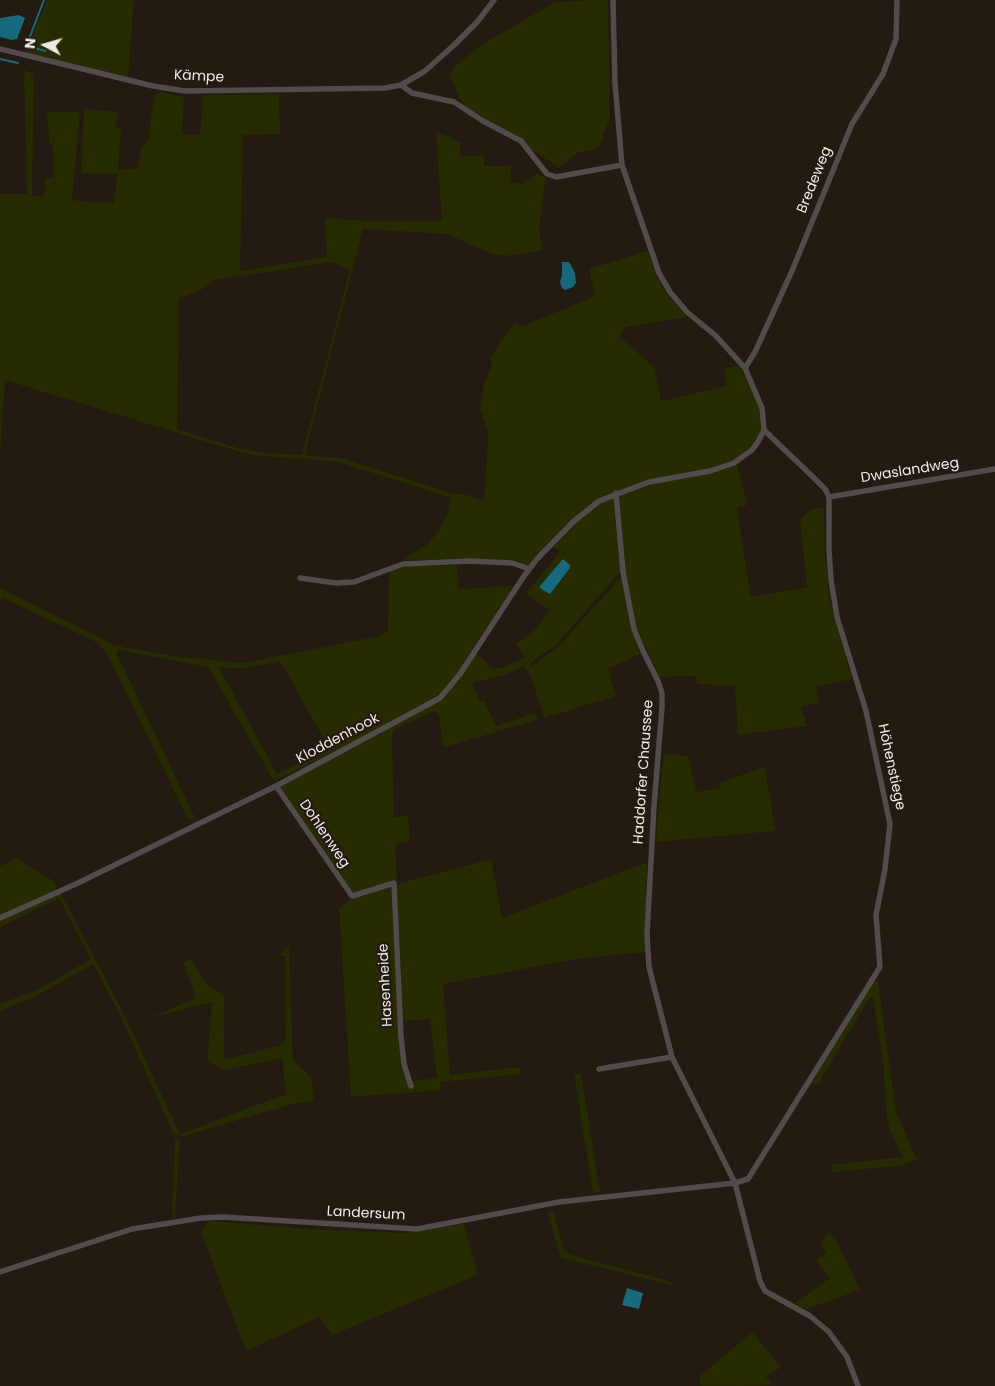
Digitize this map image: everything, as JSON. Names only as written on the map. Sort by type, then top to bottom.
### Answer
[{"type":"street","name":"Kämpe","points":[[0,49],[153,86],[185,91],[358,90],[385,88],[401,85],[425,71],[478,21],[494,0]]},
{"type":"street","points":[[613,0],[616,83],[622,164],[659,273],[670,292],[687,312],[721,342],[745,368],[762,408],[764,430],[825,489],[829,497]]},
{"type":"street","name":"Bredeweg","points":[[745,368],[755,352],[792,271],[852,124],[883,74],[896,39],[897,0]]},
{"type":"street","points":[[401,85],[412,93],[454,102],[482,121],[521,141],[547,174],[556,176],[622,164]]},
{"type":"street","name":"Kloddenhook","points":[[0,918],[78,883],[276,786],[440,698],[460,674],[529,569],[573,522],[599,500],[649,482],[710,471],[734,462],[752,450],[764,430]]},
{"type":"street","name":"Dwaslandweg","points":[[829,497],[995,469]]},
{"type":"street","name":"Haddorfer Chaussee","points":[[616,493],[623,572],[634,628],[662,693],[647,934],[649,967],[672,1057]]},
{"type":"street","name":"Höhenstiege","points":[[734,1183],[748,1179],[880,967],[876,915],[885,869],[890,824],[866,711],[837,617],[831,580],[829,550],[829,497]]},
{"type":"street","points":[[300,578],[336,583],[354,582],[388,568],[412,563],[512,563],[529,569]]},
{"type":"street","name":"Dohlenweg","points":[[276,786],[352,896],[394,883]]},
{"type":"street","name":"Hasenheide","points":[[394,883],[401,1037],[404,1064],[411,1086]]},
{"type":"street","points":[[600,1069],[672,1057],[734,1183],[760,1280],[765,1291],[810,1316],[828,1332],[847,1356],[858,1386]]},
{"type":"street","name":"Landersum","points":[[0,1272],[132,1229],[201,1218],[417,1229],[559,1202],[734,1183]]},
{"type":"green space","points":[[47,0],[134,0],[128,77],[25,53]]},
{"type":"green space","points":[[606,0],[608,2],[610,117],[599,148],[577,153],[559,168],[531,149],[514,134],[491,124],[466,107],[459,97],[450,75],[454,67],[480,46],[555,2]]},
{"type":"green space","points":[[24,70],[34,74],[32,195],[44,197],[46,178],[54,178],[53,148],[49,141],[47,112],[80,112],[72,200],[91,202],[114,203],[117,174],[81,173],[84,109],[118,112],[116,127],[121,128],[118,170],[138,168],[142,147],[148,141],[154,97],[159,92],[184,97],[182,134],[200,135],[203,95],[279,94],[280,134],[243,135],[240,271],[327,257],[325,218],[365,221],[442,221],[436,133],[452,137],[451,140],[460,142],[460,157],[484,155],[484,166],[511,166],[510,182],[522,184],[536,174],[546,177],[539,228],[542,250],[505,256],[492,254],[447,234],[363,229],[305,453],[309,456],[341,458],[451,493],[467,495],[484,501],[488,432],[480,409],[484,384],[492,365],[490,360],[501,340],[515,323],[523,326],[595,296],[589,269],[647,251],[656,276],[667,294],[688,317],[626,327],[620,334],[620,337],[654,367],[661,401],[727,386],[724,369],[740,365],[759,407],[761,430],[751,448],[732,461],[711,468],[649,480],[597,499],[528,566],[487,559],[403,560],[429,543],[447,515],[451,498],[335,461],[259,456],[240,452],[8,381],[5,384],[0,455],[0,194],[27,194]],"holes":[[[331,262],[350,269],[302,455],[241,449],[177,429],[179,298],[198,292],[215,280]]]},
{"type":"green space","points":[[737,463],[747,505],[737,508],[751,597],[807,587],[800,520],[811,509],[824,508],[825,557],[830,601],[852,679],[816,687],[819,702],[801,707],[807,726],[738,735],[735,686],[697,684],[696,676],[660,677],[636,629],[621,571],[555,646],[529,664],[531,666],[557,648],[622,576],[632,630],[640,654],[608,669],[616,696],[544,718],[531,676],[524,666],[505,675],[472,683],[480,702],[484,700],[496,726],[535,713],[537,720],[445,747],[443,746],[439,714],[433,711],[394,730],[392,736],[394,817],[408,816],[410,841],[395,844],[397,879],[352,893],[279,786],[382,733],[382,728],[274,781],[208,667],[118,650],[117,654],[195,818],[188,819],[107,654],[98,643],[3,598],[0,601],[0,588],[112,644],[127,648],[182,657],[243,663],[380,636],[388,631],[388,570],[404,566],[457,566],[459,589],[515,586],[472,649],[492,668],[501,668],[525,657],[516,644],[536,629],[549,610],[526,593],[560,552],[554,546],[575,523],[600,502],[651,483]],"holes":[[[280,661],[329,748],[277,774],[219,667],[246,668]]]},
{"type":"green space","points":[[664,754],[688,756],[696,792],[720,788],[719,783],[764,767],[775,831],[656,842]]},
{"type":"green space","points":[[16,858],[55,882],[58,893],[60,892],[121,1008],[180,1134],[286,1094],[282,1058],[224,1070],[207,1061],[212,1002],[149,1018],[196,998],[183,962],[191,959],[210,988],[224,994],[224,1060],[281,1045],[286,1039],[285,956],[278,955],[289,947],[293,1060],[311,1077],[314,1101],[297,1103],[180,1137],[180,1135],[174,1135],[119,1013],[93,964],[36,996],[0,1011],[0,1004],[37,990],[91,959],[59,898],[0,927],[0,866]]},
{"type":"green space","points":[[491,859],[502,918],[647,862],[645,952],[576,959],[443,984],[450,1075],[520,1067],[521,1074],[439,1082],[441,1090],[351,1097],[339,908],[352,898],[392,886],[407,1082],[437,1078],[430,1019],[403,1021],[397,884]]},
{"type":"green space","points":[[878,981],[896,1112],[917,1160],[898,1166],[832,1172],[831,1165],[903,1157],[890,1130],[887,1118],[883,1061],[873,998],[870,997],[822,1077],[821,1083],[811,1084],[873,982]]},
{"type":"green space","points":[[574,1074],[581,1074],[600,1192],[593,1193]]},
{"type":"green space","points":[[180,1137],[175,1218],[172,1219],[175,1140]]},
{"type":"green space","points":[[553,1210],[563,1248],[568,1254],[672,1282],[671,1285],[561,1258],[547,1212]]},
{"type":"green space","points":[[209,1221],[309,1229],[403,1233],[464,1224],[478,1275],[332,1335],[320,1317],[246,1351],[201,1232]]},
{"type":"green space","points":[[829,1233],[836,1240],[860,1290],[807,1309],[800,1307],[795,1303],[830,1278],[816,1261],[826,1252],[821,1245],[823,1242],[821,1240]]},
{"type":"green space","points":[[752,1332],[781,1367],[766,1377],[773,1385],[701,1386],[699,1377]]},
{"type":"water","points":[[19,15],[25,18],[17,39],[12,40],[0,37],[0,18]]},
{"type":"water","points":[[562,262],[569,262],[575,273],[576,283],[573,287],[565,290],[560,282]]},
{"type":"water","points":[[563,559],[570,565],[570,568],[550,594],[540,588],[540,586]]},
{"type":"water","points":[[627,1288],[643,1293],[639,1309],[622,1305]]},
{"type":"waterway","points":[[26,47],[44,0]]},
{"type":"waterway","points":[[34,48],[45,51]]},
{"type":"waterway","points":[[0,59],[18,63]]}]
